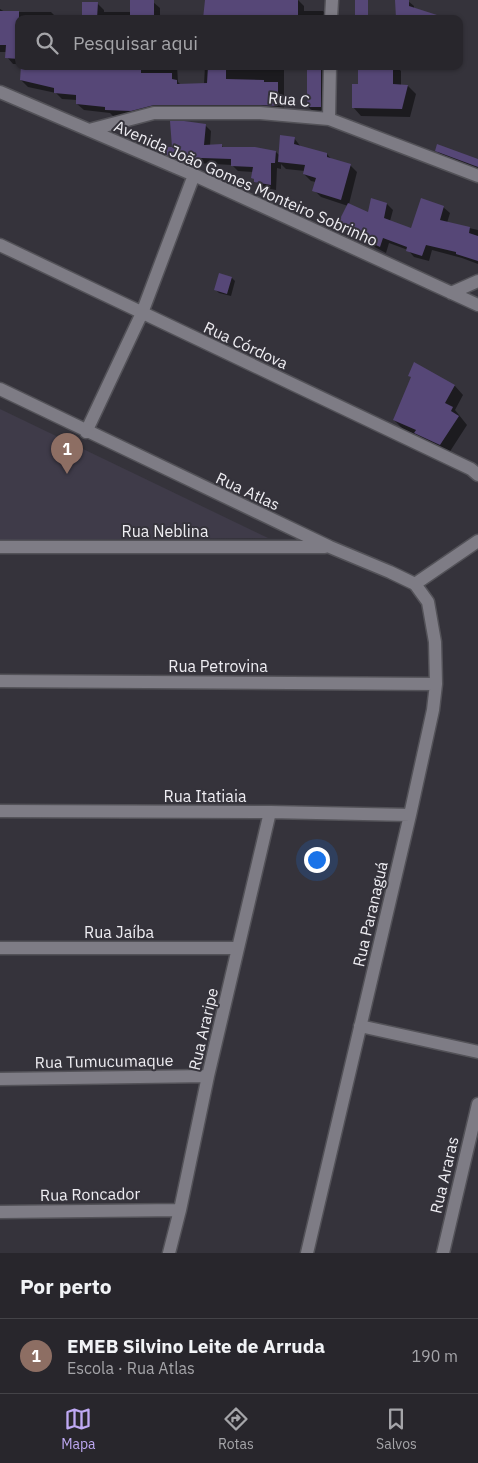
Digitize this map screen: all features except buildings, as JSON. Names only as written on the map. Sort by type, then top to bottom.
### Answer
[{"type":"street","points":[[331,15],[332,0]]},
{"type":"street","points":[[329,119],[330,70]]},
{"type":"street","name":"Avenida João Gomes Monteiro Sobrinho","points":[[0,92],[194,175],[478,305]]},
{"type":"street","name":"Rua C","points":[[90,130],[154,113],[260,113],[329,119],[478,176]]},
{"type":"street","points":[[86,432],[142,313],[194,175]]},
{"type":"street","name":"Rua Córdova","points":[[0,244],[471,469],[478,475]]},
{"type":"street","points":[[450,293],[478,281]]},
{"type":"street","name":"Rua Atlas","points":[[0,389],[330,548],[415,584]]},
{"type":"street","points":[[415,584],[478,541]]},
{"type":"street","name":"Rua Neblina","points":[[0,546],[330,548]]},
{"type":"street","name":"Rua Paranaguá","points":[[307,1253],[433,710],[436,684],[435,642],[428,602],[415,584]]},
{"type":"street","name":"Rua Petrovina","points":[[0,681],[436,684]]},
{"type":"street","name":"Rua Itatiaia","points":[[0,811],[270,812],[410,815]]},
{"type":"street","name":"Rua Araripe","points":[[169,1253],[270,812]]},
{"type":"street","name":"Rua Jaíba","points":[[0,948],[238,948]]},
{"type":"street","points":[[360,1026],[478,1052]]},
{"type":"street","name":"Rua Tumucumaque","points":[[0,1079],[208,1076]]},
{"type":"street","name":"Rua Araras","points":[[443,1253],[478,1104]]},
{"type":"street","name":"Rua Roncador","points":[[0,1212],[180,1210]]},
{"type":"shaded area","points":[[0,409],[268,538],[0,540]]},
{"type":"place","name":"EMEB Silvino Leite de Arruda","points":[[67,474]]}]
